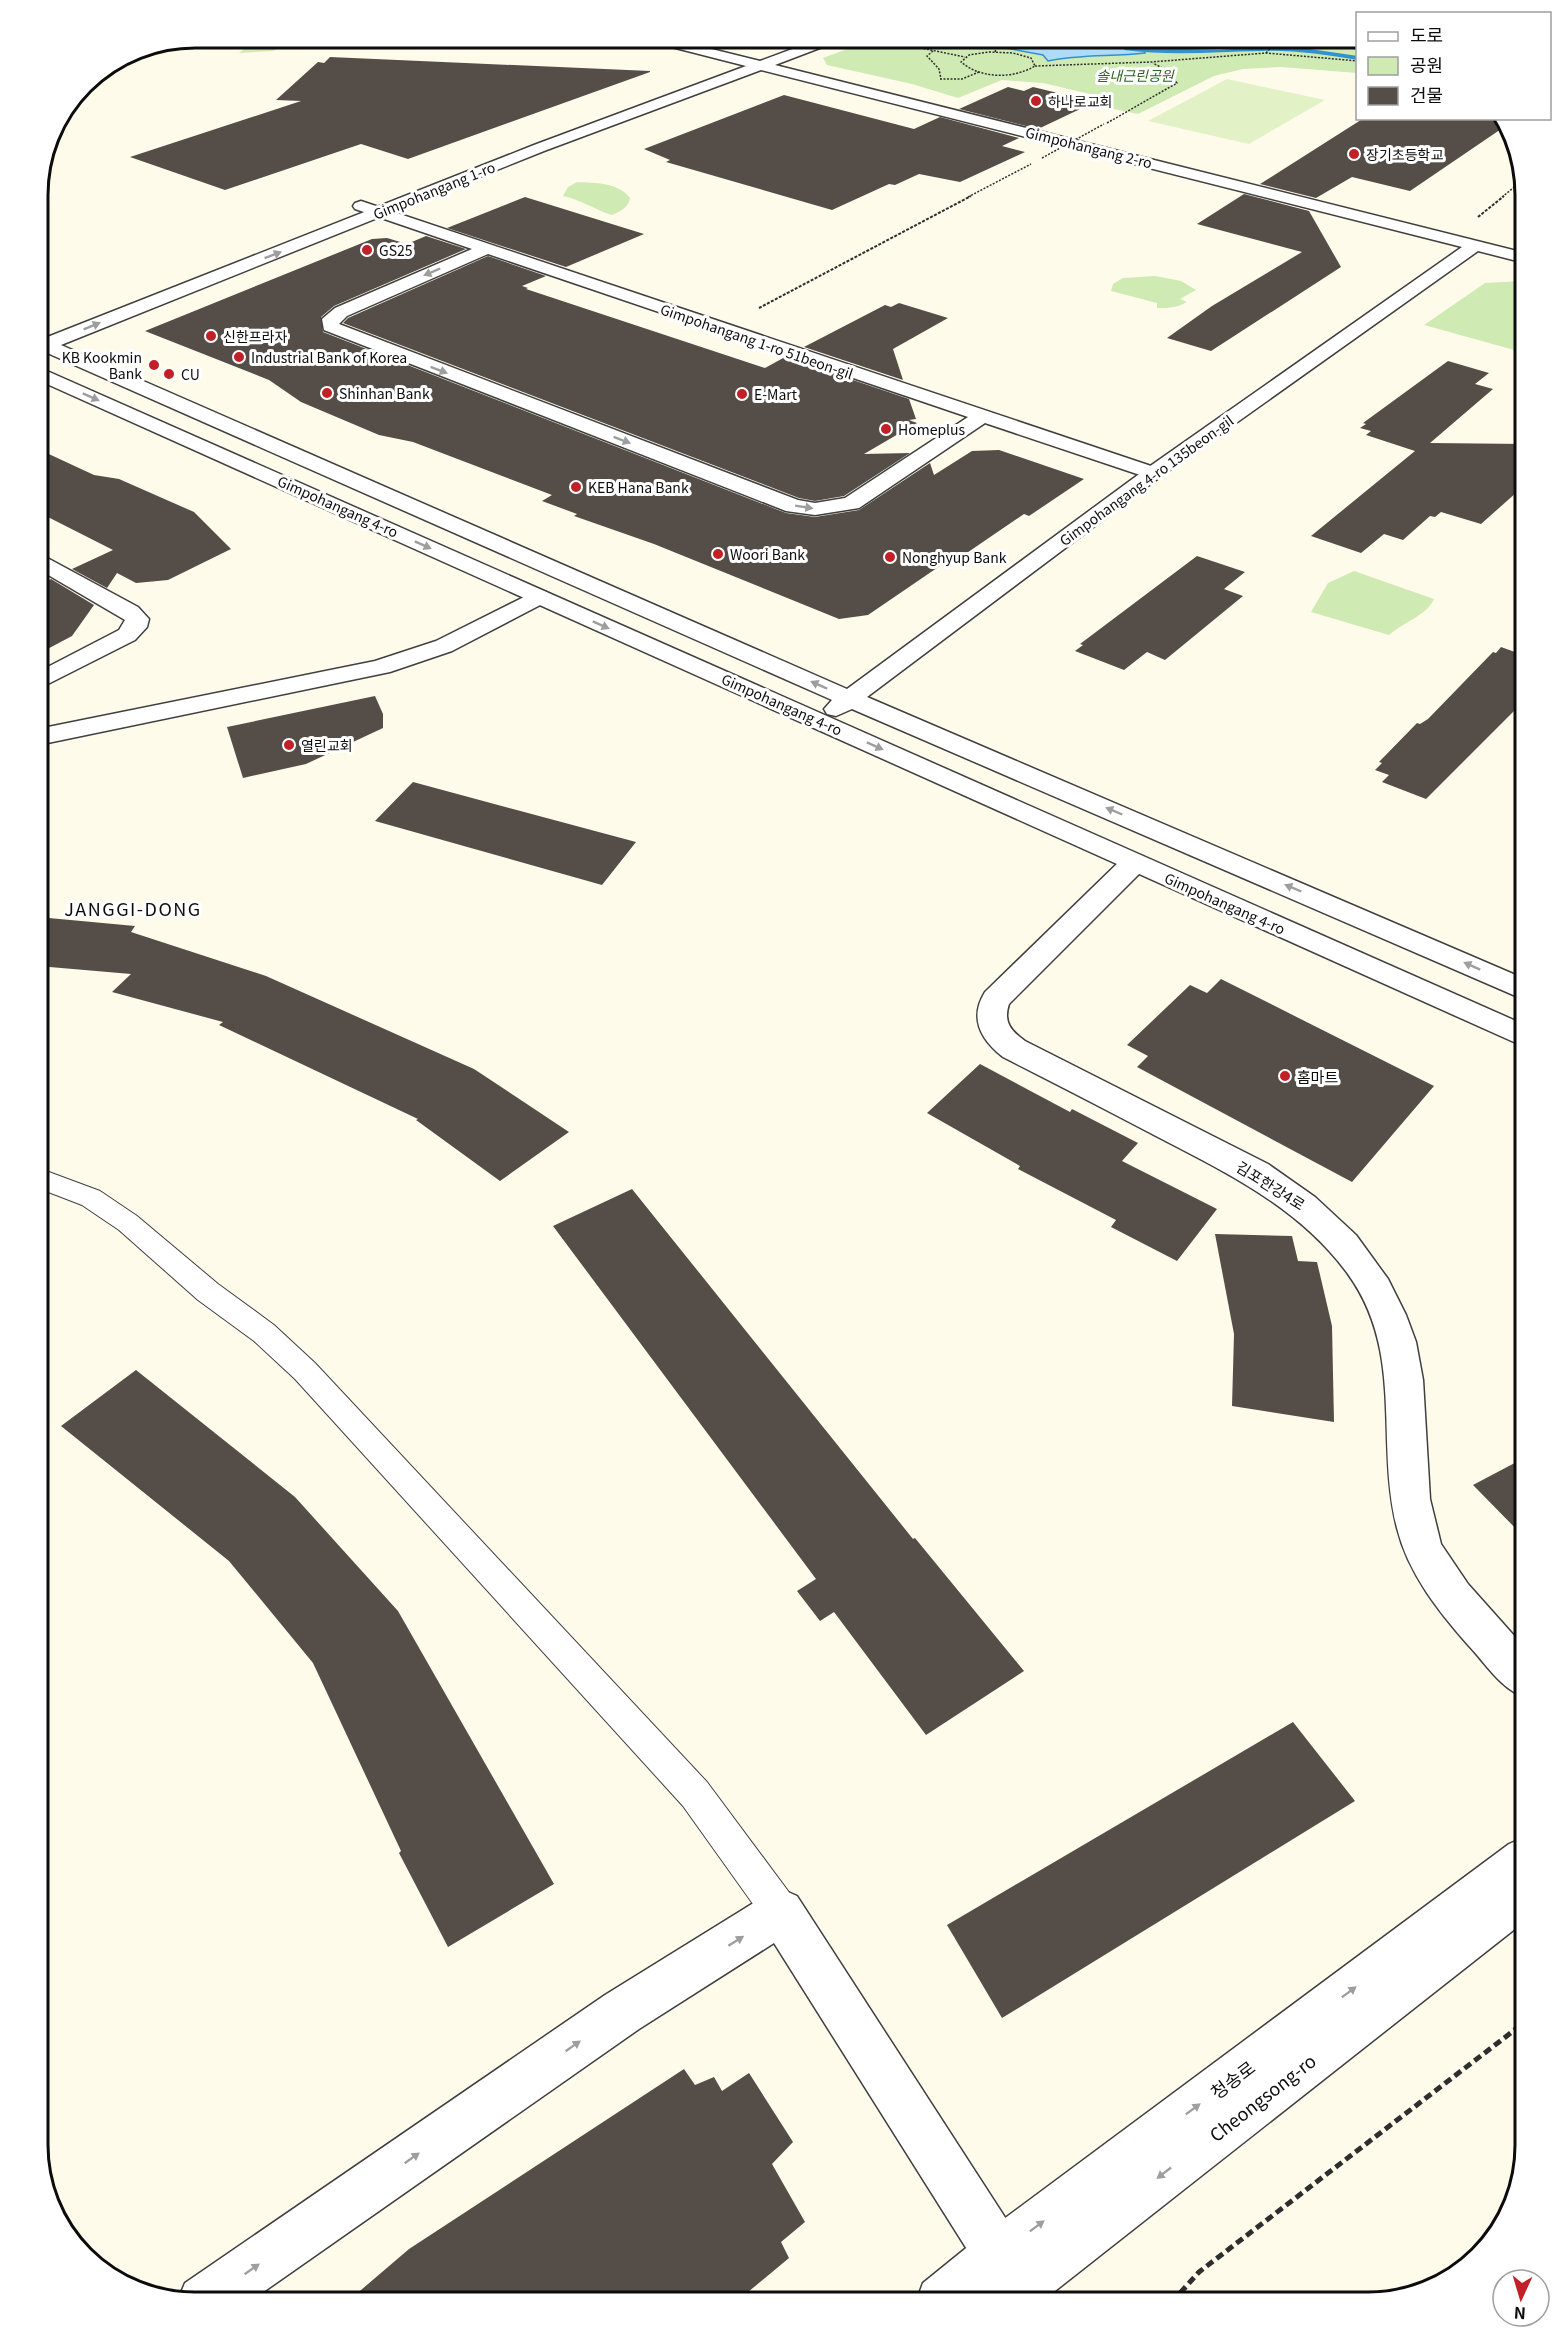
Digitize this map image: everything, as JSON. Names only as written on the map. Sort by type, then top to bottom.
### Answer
[{"type":"street","name":"Gimpohangang 2-ro","points":[[694,48],[1515,255]]},
{"type":"street","name":"Gimpohangang 1-ro","points":[[138,290],[586,119],[783,48]]},
{"type":"street","name":"Gimpohangang 1-ro","points":[[48,342],[381,212],[550,143],[807,48]]},
{"type":"street","name":"Gimpohangang 1-ro 51beon-gil","points":[[361,206],[981,417],[1153,473]]},
{"type":"street","name":"Gimpohangang 4-ro 135beon-gil","points":[[821,721],[1153,473],[1476,245]]},
{"type":"street","points":[[486,249],[341,312],[331,319],[330,326],[794,506],[815,509],[850,503],[981,417]]},
{"type":"street","name":"Gimpohangang 4-ro","points":[[48,348],[850,699],[1515,985]]},
{"type":"street","name":"Gimpohangang 4-ro","points":[[48,377],[1515,1032]]},
{"type":"street","points":[[48,566],[130,612],[137,620],[135,627],[127,634],[48,677]]},
{"type":"street","points":[[48,735],[381,668],[444,646],[538,597]]},
{"type":"street","name":"김포한강4로","points":[[1134,863],[996,999],[990,1010],[990,1025],[1000,1038],[1014,1049],[1256,1173],[1292,1195],[1321,1218],[1349,1249],[1370,1278],[1385,1306],[1399,1345],[1404,1377],[1413,1516],[1422,1547],[1440,1577],[1481,1630],[1515,1666]]},
{"type":"street","name":"청송로","points":[[985,2292],[1011,2286],[1515,1869]]},
{"type":"street","name":"Cheongsong-ro","points":[[1011,2286],[1515,1901]]},
{"type":"street","points":[[218,2292],[622,2012],[781,1912],[1011,2286]]},
{"type":"lane","points":[[48,1182],[91,1198],[128,1223],[208,1292],[264,1333],[305,1371],[695,1794],[781,1912]]},
{"type":"path","points":[[920,48],[965,57],[995,52],[1024,55],[1031,58],[1035,66]]},
{"type":"path","points":[[995,52],[996,48]]},
{"type":"path","points":[[1266,53],[1270,48]]},
{"type":"path","points":[[934,51],[927,56],[939,69],[941,79]]},
{"type":"path","points":[[965,57],[962,62],[964,66],[979,72],[1014,74],[1035,66],[1151,62],[1266,53],[1356,61]]},
{"type":"path","points":[[1042,158],[1177,83],[1164,69],[1151,62]]},
{"type":"path","points":[[932,79],[962,79],[979,72]]},
{"type":"path","points":[[750,312],[1032,163]]},
{"type":"path","points":[[1472,222],[1515,187]]},
{"type":"path","points":[[1181,2292],[1199,2272],[1515,2030]]},
{"type":"green space","points":[[246,48],[280,48],[273,51],[239,53]]},
{"type":"green space","name":"솔내근린공원","points":[[850,48],[1356,48],[1356,73],[1281,67],[1243,69],[1214,76],[1138,114],[1104,107],[1108,102],[1103,97],[1043,83],[1002,80],[958,98],[912,84],[827,65],[823,58]]},
{"type":"green space","points":[[1227,79],[1325,100],[1249,144],[1148,121]]},
{"type":"green space","points":[[577,182],[613,186],[630,198],[628,204],[624,209],[612,215],[563,196],[568,187]]},
{"type":"green space","points":[[1155,276],[1181,281],[1196,290],[1180,299],[1187,302],[1169,308],[1157,308],[1157,303],[1111,291],[1113,284],[1123,278]]},
{"type":"green space","points":[[1515,281],[1515,350],[1424,325],[1485,283]]},
{"type":"green space","points":[[1354,571],[1434,599],[1419,615],[1389,635],[1311,612],[1328,583]]},
{"type":"water","points":[[1005,48],[1142,48],[1145,53],[1072,57],[1048,61],[1043,55]]},
{"type":"building","points":[[330,57],[650,72],[408,159],[361,144],[225,190],[130,157],[301,101],[276,100],[318,62],[324,63]]},
{"type":"building","name":"하나로교회","points":[[1008,87],[1024,91],[1033,87],[1095,102],[1038,129],[959,109]]},
{"type":"building","points":[[784,95],[914,129],[940,117],[1019,138],[1002,146],[1025,152],[960,182],[919,174],[895,185],[889,184],[832,210],[666,162],[670,160],[644,149]]},
{"type":"building","points":[[1361,120],[1494,120],[1500,130],[1410,191],[1352,177],[1316,198],[1260,184]]},
{"type":"building","points":[[1244,194],[1309,211],[1341,267],[1211,351],[1167,338],[1212,306],[1302,252],[1197,224]]},
{"type":"building","points":[[525,197],[644,234],[566,267],[447,228]]},
{"type":"building","points":[[426,236],[466,249],[334,306],[321,317],[323,332],[786,513],[815,517],[859,510],[930,463],[934,475],[972,451],[999,450],[1084,479],[1029,516],[1024,514],[958,559],[953,557],[868,615],[839,619],[654,544],[574,516],[577,514],[542,501],[552,495],[413,442],[379,435],[301,402],[269,380],[145,331],[372,239],[387,238],[407,244]]},
{"type":"building","points":[[488,256],[546,276],[522,286],[528,288],[526,289],[765,368],[785,357],[909,399],[916,419],[909,420],[917,423],[864,454],[910,453],[844,496],[815,501],[799,498],[343,323],[348,318]]},
{"type":"building","points":[[899,303],[948,318],[893,349],[903,380],[804,347],[885,305],[891,307]]},
{"type":"building","points":[[1448,361],[1489,373],[1475,384],[1493,389],[1430,443],[1515,444],[1515,494],[1481,524],[1441,512],[1435,517],[1430,516],[1403,540],[1384,534],[1361,553],[1311,536],[1415,451],[1366,435],[1371,431],[1360,428],[1366,424],[1363,423]]},
{"type":"building","points":[[48,454],[94,475],[119,479],[194,512],[231,549],[168,580],[136,583],[117,573],[107,588],[72,569],[113,550],[48,517]]},
{"type":"building","points":[[1197,556],[1245,572],[1224,589],[1243,596],[1165,660],[1147,652],[1124,670],[1075,651],[1083,645],[1080,644]]},
{"type":"building","points":[[51,579],[94,605],[72,636],[48,649],[48,580]]},
{"type":"building","points":[[1501,647],[1515,652],[1515,710],[1426,799],[1382,782],[1389,775],[1375,770],[1382,763],[1379,762],[1417,723],[1420,724],[1428,719],[1493,652],[1496,653]]},
{"type":"building","name":"열린교회","points":[[375,696],[383,714],[383,728],[306,764],[243,778],[227,727]]},
{"type":"building","points":[[413,782],[636,842],[602,885],[375,821]]},
{"type":"building","points":[[48,918],[135,926],[131,932],[266,976],[474,1069],[569,1132],[500,1181],[416,1120],[418,1119],[219,1025],[223,1022],[112,992],[131,974],[48,967]]},
{"type":"building","name":"홈마트","points":[[1221,979],[1434,1086],[1352,1182],[1137,1067],[1148,1056],[1127,1045],[1190,985],[1207,993]]},
{"type":"building","points":[[980,1064],[1070,1112],[1072,1109],[1138,1143],[1122,1161],[1217,1209],[1177,1261],[1111,1227],[1116,1220],[1018,1169],[1020,1166],[927,1113]]},
{"type":"building","points":[[632,1189],[913,1539],[915,1538],[1024,1671],[926,1735],[834,1612],[820,1621],[797,1591],[816,1579],[553,1226]]},
{"type":"building","points":[[1215,1234],[1292,1236],[1298,1261],[1317,1262],[1332,1326],[1334,1422],[1232,1406],[1234,1334]]},
{"type":"building","points":[[136,1370],[295,1497],[398,1611],[554,1884],[448,1947],[399,1853],[401,1851],[313,1663],[229,1561],[61,1426]]},
{"type":"building","points":[[1515,1463],[1515,1528],[1473,1485]]},
{"type":"building","points":[[1293,1722],[1355,1801],[1002,2018],[947,1925]]},
{"type":"building","points":[[684,2069],[695,2085],[714,2077],[722,2091],[749,2073],[793,2142],[772,2164],[805,2222],[781,2242],[789,2258],[748,2292],[359,2292],[409,2249]]},
{"type":"waterway","points":[[1126,49],[1219,52],[1263,49],[1310,51],[1356,58]]},
{"type":"place","name":"하나로교회","points":[[1036,101]]},
{"type":"place","name":"장기초등학교","points":[[1354,154]]},
{"type":"place","name":"GS25","points":[[367,250]]},
{"type":"place","name":"신한프라자","points":[[211,336]]},
{"type":"place","name":"Industrial Bank of Korea","points":[[239,357]]},
{"type":"place","name":"KB Kookmin Bank","points":[[154,365]]},
{"type":"place","name":"CU","points":[[169,374]]},
{"type":"place","name":"Shinhan Bank","points":[[327,393]]},
{"type":"place","name":"E-Mart","points":[[742,394]]},
{"type":"place","name":"Homeplus","points":[[886,429]]},
{"type":"place","name":"KEB Hana Bank","points":[[576,487]]},
{"type":"place","name":"Woori Bank","points":[[718,554]]},
{"type":"place","name":"Nonghyup Bank","points":[[890,557]]},
{"type":"place","name":"열린교회","points":[[289,745]]},
{"type":"place","name":"홈마트","points":[[1285,1076]]},
{"type":"district","name":"JANGGI-DONG","points":[[133,908]]}]
